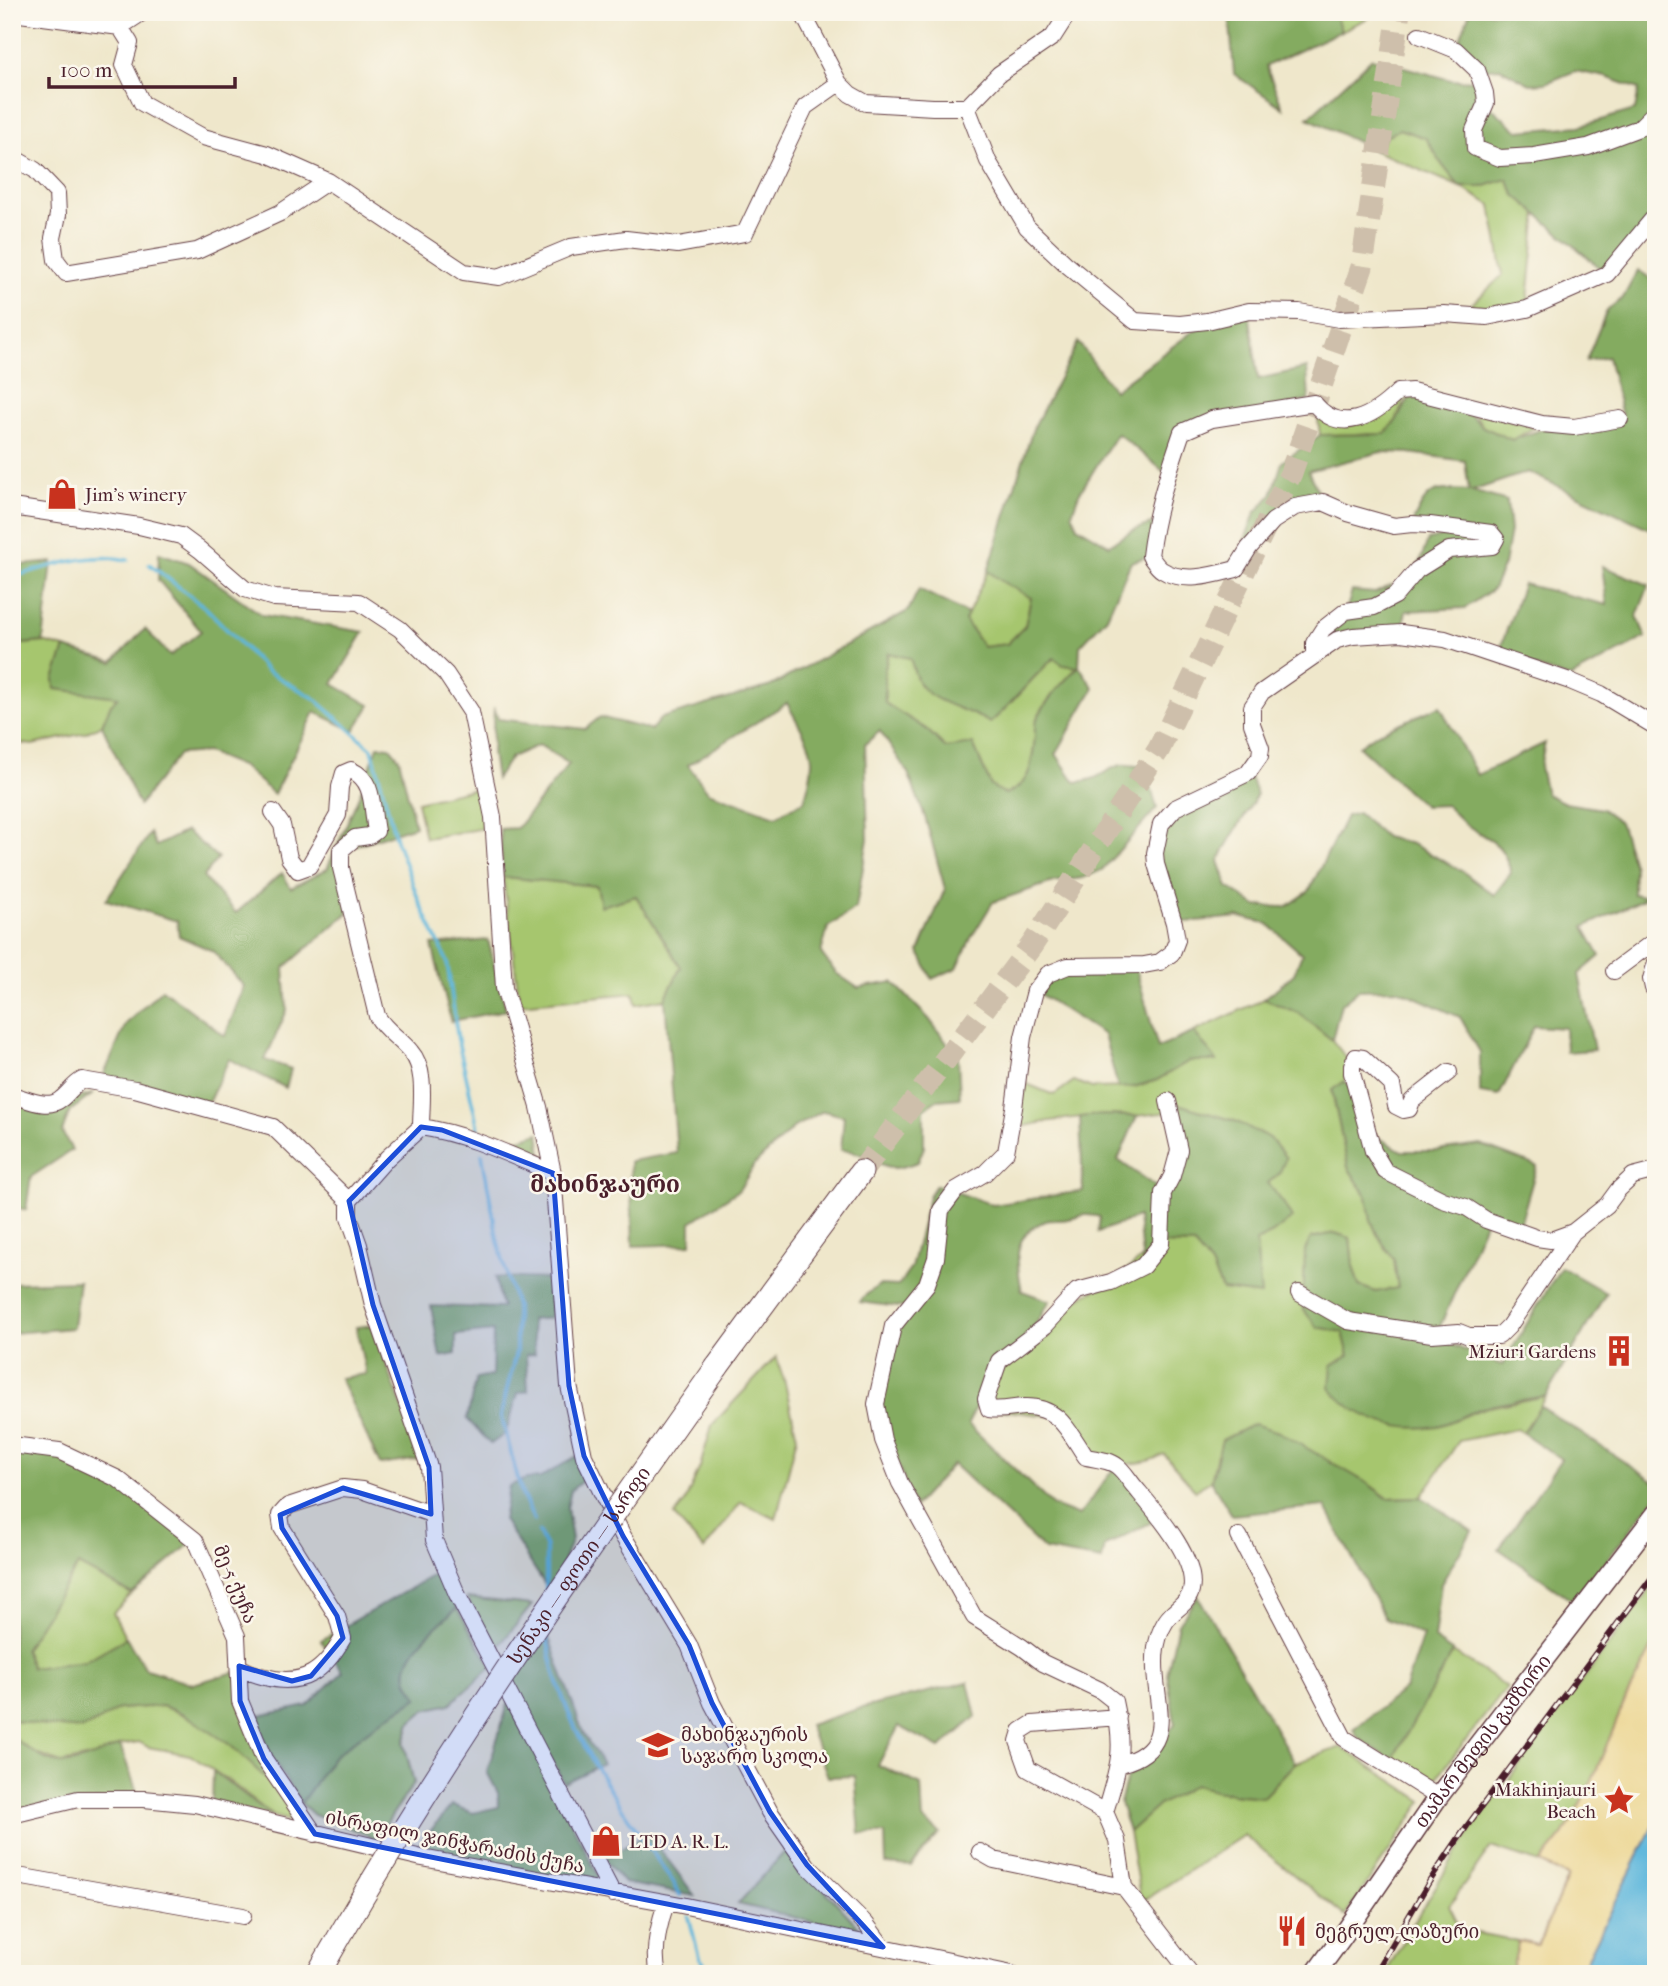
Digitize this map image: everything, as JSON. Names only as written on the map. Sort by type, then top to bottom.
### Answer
[{"type":"highway","name":"სენაკი — ფოთი — სარფი","points":[[318,1974],[426,1792],[556,1595],[861,1172]]},
{"type":"main road","name":"თამარ მეფის გამზირი","points":[[1315,1974],[1438,1797],[1656,1514]]},
{"type":"street","points":[[12,13],[120,27],[143,12]]},
{"type":"street","points":[[802,12],[839,83],[850,94],[866,103],[933,107],[967,107],[999,74],[1053,37],[1069,12]]},
{"type":"street","points":[[120,27],[130,43],[124,65],[142,103],[202,137],[267,154],[328,181],[464,272],[499,277],[571,247],[626,239],[678,245],[745,233],[806,107],[839,83]]},
{"type":"street","points":[[1419,35],[1456,50],[1477,71],[1486,103],[1474,130],[1475,148],[1500,158],[1534,156],[1588,147],[1639,128],[1656,111]]},
{"type":"street","points":[[967,107],[988,161],[1027,227],[1066,264],[1135,321],[1180,324],[1249,312],[1299,312],[1339,318],[1444,314],[1487,317],[1527,309],[1607,274],[1656,215]]},
{"type":"street","points":[[12,157],[34,170],[57,193],[58,215],[53,238],[55,261],[66,273],[197,251],[280,213],[328,181]]},
{"type":"street","points":[[1314,654],[1314,643],[1323,629],[1346,611],[1374,607],[1395,596],[1417,570],[1448,550],[1492,546],[1496,539],[1491,533],[1470,530],[1412,524],[1394,526],[1348,513],[1323,502],[1295,507],[1273,521],[1249,548],[1236,569],[1211,576],[1187,578],[1161,569],[1150,556],[1154,523],[1182,432],[1212,419],[1314,403],[1323,414],[1342,421],[1366,417],[1381,408],[1398,392],[1412,391],[1542,425],[1574,427],[1620,419]]},
{"type":"street","points":[[12,507],[139,526],[181,536],[245,589],[274,598],[359,602],[400,629],[446,674],[471,712],[494,817],[504,988],[539,1107],[553,1173],[569,1386],[584,1456],[623,1536],[689,1645],[712,1703],[770,1812],[807,1865],[866,1924],[883,1947]]},
{"type":"street","points":[[1191,1974],[1124,1887],[1116,1840],[1105,1812],[1120,1764],[1118,1717],[1114,1701],[1100,1690],[1043,1663],[974,1617],[900,1483],[883,1440],[876,1404],[892,1326],[927,1284],[936,1258],[941,1209],[956,1190],[985,1173],[1006,1152],[1023,1037],[1035,991],[1048,974],[1068,966],[1144,965],[1160,961],[1172,953],[1177,940],[1174,923],[1156,864],[1156,840],[1161,824],[1175,808],[1248,773],[1256,764],[1261,748],[1252,724],[1252,707],[1262,692],[1337,640],[1353,635],[1401,633],[1445,639],[1570,681],[1601,694],[1656,727]]},
{"type":"street","points":[[273,812],[282,825],[292,865],[298,870],[309,866],[338,815],[344,773],[351,769],[363,775],[371,791],[376,831],[369,836],[355,838],[341,850],[341,868],[377,1016],[382,1026],[411,1051],[421,1073],[421,1127],[387,1158],[349,1201]]},
{"type":"street","points":[[1614,971],[1649,945],[1656,954]]},
{"type":"street","points":[[1656,962],[1651,979],[1653,988],[1656,988]]},
{"type":"street","points":[[1449,1073],[1412,1101],[1409,1109],[1404,1110],[1396,1106],[1392,1085],[1363,1058],[1356,1057],[1352,1073],[1373,1151],[1385,1171],[1443,1200],[1466,1207],[1486,1220],[1537,1238],[1551,1240],[1573,1232]]},
{"type":"street","points":[[12,1095],[47,1105],[58,1102],[74,1084],[82,1080],[135,1089],[273,1127],[349,1201],[349,1217],[359,1245],[373,1305],[429,1467],[434,1540],[457,1594],[613,1894]]},
{"type":"street","points":[[1120,1764],[1146,1753],[1157,1742],[1160,1721],[1153,1668],[1158,1637],[1168,1618],[1190,1596],[1192,1587],[1183,1553],[1160,1518],[1116,1465],[1086,1457],[1060,1417],[1042,1409],[1026,1407],[1000,1411],[989,1409],[986,1399],[999,1361],[1045,1326],[1077,1291],[1111,1282],[1143,1266],[1161,1244],[1163,1193],[1172,1176],[1179,1150],[1168,1101]]},
{"type":"street","points":[[421,1127],[442,1130],[477,1142],[553,1173]]},
{"type":"street","points":[[1299,1293],[1348,1321],[1432,1334],[1459,1332],[1469,1336],[1499,1336],[1510,1326],[1573,1232],[1607,1205],[1633,1176],[1656,1170]]},
{"type":"street","name":"მე-5 ქუჩა","points":[[12,1445],[60,1451],[118,1479],[195,1540],[237,1636],[240,1701],[264,1759],[315,1834]]},
{"type":"street","points":[[239,1666],[246,1671],[292,1681],[311,1676],[336,1650],[343,1638],[337,1616],[282,1528],[279,1515],[288,1506],[343,1488],[362,1490],[431,1514]]},
{"type":"street","points":[[1239,1536],[1344,1738],[1438,1797]]},
{"type":"street","points":[[1105,1812],[1028,1769],[1018,1741],[1021,1731],[1032,1724],[1118,1717]]},
{"type":"street","name":"ისრაფილ ჯინჭარაძის ქუჩა","points":[[12,1815],[78,1799],[144,1799],[195,1804],[422,1858],[666,1903],[1012,1974]]},
{"type":"street","points":[[980,1852],[995,1860],[1124,1887]]},
{"type":"street","points":[[12,1875],[243,1916]]},
{"type":"street","points":[[657,1974],[660,1921],[666,1903]]},
{"type":"highlighted area","points":[[421,1127],[442,1130],[553,1173],[569,1386],[584,1456],[623,1536],[689,1645],[712,1703],[770,1812],[807,1865],[883,1947],[315,1834],[264,1759],[240,1701],[239,1666],[292,1681],[311,1676],[343,1638],[337,1616],[282,1528],[280,1515],[343,1488],[431,1514],[429,1467],[373,1305],[349,1201]]},
{"type":"green space","points":[[1229,12],[1334,12],[1341,31],[1266,66],[1283,108],[1234,74]]},
{"type":"green space","points":[[1334,12],[1370,12],[1368,18],[1341,31]]},
{"type":"green space","points":[[1470,12],[1656,12],[1656,215],[1607,274],[1515,195],[1507,179],[1482,187],[1460,187],[1426,138],[1400,129],[1385,137],[1376,151],[1308,118],[1372,58],[1451,80],[1481,81],[1486,103],[1518,131],[1580,126],[1635,110],[1639,89],[1606,77],[1575,71],[1546,83],[1530,84],[1500,68],[1477,70],[1456,50]]},
{"type":"green space","points":[[1400,129],[1426,138],[1443,166],[1482,187],[1507,178],[1515,195],[1537,212],[1527,309],[1460,315],[1503,275],[1491,205],[1460,187],[1376,151],[1385,137]]},
{"type":"green space","points":[[1638,270],[1656,282],[1656,532],[1528,472],[1472,491],[1507,501],[1510,531],[1504,565],[1493,589],[1465,608],[1406,611],[1401,633],[1337,639],[1323,629],[1346,611],[1352,591],[1375,593],[1392,585],[1394,595],[1417,570],[1428,540],[1467,530],[1412,524],[1422,504],[1432,493],[1446,490],[1469,491],[1465,461],[1381,452],[1308,471],[1323,502],[1295,507],[1236,569],[1211,576],[1239,555],[1255,513],[1272,494],[1282,462],[1320,435],[1385,434],[1412,394],[1463,407],[1483,427],[1512,440],[1543,429],[1623,420],[1608,357],[1586,361],[1607,310],[1623,298]]},
{"type":"green space","points":[[1249,311],[1258,379],[1307,368],[1309,400],[1182,432],[1167,474],[1117,433],[1079,494],[1072,513],[1077,526],[1109,545],[1132,531],[1154,523],[1150,556],[1131,562],[1107,617],[1080,646],[1079,666],[1094,688],[1056,754],[1075,782],[1096,778],[1121,765],[1139,766],[1149,781],[1157,808],[1102,870],[1083,878],[1053,882],[993,902],[957,968],[932,979],[919,952],[945,889],[925,817],[908,773],[880,731],[865,744],[868,839],[856,908],[828,927],[821,953],[836,973],[858,988],[893,982],[929,1019],[958,1058],[960,1098],[937,1100],[924,1109],[924,1147],[918,1162],[898,1168],[841,1150],[844,1116],[823,1111],[794,1127],[755,1164],[739,1190],[691,1222],[691,1244],[633,1246],[630,1161],[677,1153],[665,999],[681,967],[636,896],[601,906],[597,886],[503,877],[500,829],[517,828],[569,764],[539,745],[511,757],[496,779],[492,753],[494,707],[498,719],[585,729],[600,717],[651,730],[661,718],[771,686],[908,611],[919,589],[968,614],[965,620],[983,647],[1007,644],[1025,626],[1031,598],[988,571],[1033,429],[1078,342],[1114,390],[1207,321]],"holes":[[[888,653],[910,658],[918,682],[933,697],[990,723],[1054,658],[1063,665],[1078,667],[1050,699],[1036,721],[1032,762],[1026,778],[1021,785],[1005,794],[991,786],[973,744],[946,748],[926,729],[885,703],[884,674]],[[787,703],[807,741],[812,760],[804,801],[776,816],[708,792],[688,765]]]},
{"type":"green space","points":[[1407,394],[1396,421],[1385,434],[1320,435],[1317,412],[1342,422]]},
{"type":"green space","points":[[1473,411],[1537,426],[1512,440],[1483,427]]},
{"type":"green space","points":[[159,553],[189,563],[262,615],[364,632],[333,684],[370,705],[354,731],[315,712],[274,794],[243,767],[207,752],[179,754],[139,805],[102,725],[111,704],[118,697],[55,689],[54,679],[65,648],[113,662],[145,629],[170,656],[201,631],[158,580]]},
{"type":"green space","points":[[52,562],[43,642],[12,645],[12,566]]},
{"type":"green space","points":[[1602,566],[1649,585],[1637,616],[1646,637],[1570,678],[1498,655],[1523,584],[1607,605]]},
{"type":"green space","points":[[988,571],[1031,597],[1025,626],[1007,644],[983,647],[965,620]]},
{"type":"green space","points":[[43,642],[65,648],[54,679],[119,697],[111,704],[102,725],[85,733],[32,745],[12,742],[12,645]]},
{"type":"green space","points":[[888,653],[910,658],[920,686],[990,722],[1054,658],[1079,666],[1041,711],[1036,722],[1033,753],[1026,778],[1021,785],[1005,794],[991,786],[973,744],[946,748],[926,729],[885,703],[884,674]]},
{"type":"green space","points":[[1440,706],[1477,775],[1545,743],[1540,767],[1546,794],[1565,803],[1602,809],[1620,822],[1634,867],[1633,894],[1648,897],[1584,927],[1600,956],[1579,974],[1594,1050],[1566,1052],[1565,1028],[1534,1026],[1499,1096],[1480,1093],[1480,1052],[1460,1017],[1397,989],[1358,990],[1341,1004],[1332,1040],[1299,1013],[1264,999],[1294,974],[1302,954],[1268,924],[1240,917],[1174,923],[1155,853],[1175,808],[1248,773],[1257,794],[1219,861],[1228,887],[1256,906],[1286,907],[1309,891],[1346,816],[1358,813],[1385,837],[1412,844],[1462,871],[1494,895],[1511,873],[1500,848],[1464,823],[1447,805],[1424,806],[1359,746],[1378,733]]},
{"type":"green space","points":[[378,746],[390,747],[399,758],[415,826],[344,849],[349,912],[284,968],[287,1010],[265,1060],[291,1069],[286,1088],[229,1059],[208,1103],[103,1077],[126,1024],[162,989],[225,1036],[244,986],[213,951],[179,936],[177,921],[106,900],[150,833],[156,846],[186,831],[218,858],[203,877],[236,913],[282,873],[291,888],[327,869]]},
{"type":"green space","points":[[477,788],[485,828],[425,838],[417,802]]},
{"type":"green space","points":[[503,877],[598,886],[601,906],[636,896],[681,967],[665,999],[636,1004],[634,993],[520,1004]]},
{"type":"green space","points":[[488,940],[506,1010],[451,1021],[432,945]]},
{"type":"green space","points":[[1135,965],[1158,1048],[1194,1032],[1217,1061],[1189,1061],[1157,1080],[1134,1087],[1118,1088],[1104,1035],[1035,991],[1048,974]]},
{"type":"green space","points":[[1264,999],[1299,1013],[1332,1040],[1352,1065],[1345,1081],[1332,1091],[1348,1167],[1367,1197],[1371,1220],[1377,1234],[1394,1260],[1398,1288],[1376,1292],[1359,1286],[1353,1266],[1350,1238],[1335,1233],[1311,1238],[1305,1251],[1318,1327],[1343,1331],[1349,1356],[1437,1426],[1484,1408],[1546,1396],[1523,1433],[1516,1429],[1459,1441],[1421,1497],[1388,1498],[1367,1483],[1217,1454],[1211,1481],[1195,1490],[1164,1454],[1136,1463],[1106,1462],[1086,1457],[1060,1417],[989,1409],[990,1383],[1061,1307],[1111,1282],[1161,1244],[1194,1245],[1211,1265],[1222,1290],[1256,1241],[1273,1233],[1284,1204],[1267,1183],[1170,1112],[1137,1116],[1097,1115],[1010,1129],[1017,1080],[1054,1095],[1074,1081],[1092,1088],[1134,1087],[1157,1080],[1189,1061],[1216,1061],[1194,1032]]},
{"type":"green space","points":[[1345,1081],[1360,1098],[1374,1135],[1402,1151],[1436,1151],[1481,1145],[1537,1166],[1518,1231],[1486,1220],[1435,1338],[1502,1365],[1561,1267],[1606,1293],[1546,1396],[1482,1408],[1448,1423],[1422,1428],[1392,1425],[1364,1415],[1351,1408],[1330,1388],[1332,1365],[1349,1356],[1343,1332],[1317,1327],[1303,1309],[1305,1251],[1311,1238],[1335,1233],[1350,1238],[1353,1266],[1359,1286],[1376,1292],[1398,1288],[1394,1260],[1371,1220],[1367,1197],[1348,1167],[1332,1090]]},
{"type":"green space","points":[[93,1094],[70,1111],[62,1132],[72,1150],[31,1177],[26,1210],[12,1206],[12,1102],[41,1114],[55,1115],[78,1098]]},
{"type":"green space","points":[[1168,1101],[1235,1121],[1270,1138],[1286,1158],[1279,1174],[1268,1183],[1292,1218],[1273,1233],[1256,1241],[1261,1295],[1222,1290],[1211,1265],[1194,1245],[1161,1244],[1143,1266],[1138,1217],[1098,1232],[1100,1217],[1086,1215],[1046,1221],[1035,1226],[1021,1241],[1018,1270],[1022,1291],[1050,1301],[1022,1346],[981,1395],[968,1424],[1053,1506],[1079,1516],[1116,1465],[1160,1518],[1105,1546],[1102,1560],[1045,1550],[953,1464],[914,1507],[876,1404],[907,1308],[859,1302],[879,1285],[898,1286],[911,1268],[929,1196],[936,1185],[993,1205],[1083,1191],[1080,1117],[1137,1116],[1118,1160],[1163,1192],[1179,1150]]},
{"type":"green space","points":[[539,1133],[543,1163],[500,1145]]},
{"type":"green space","points":[[495,1277],[550,1279],[551,1318],[531,1320],[535,1354],[526,1355],[528,1391],[518,1393],[506,1433],[491,1444],[467,1419],[476,1378],[492,1376],[493,1331],[456,1335],[456,1354],[440,1357],[431,1306],[502,1308]]},
{"type":"green space","points":[[79,1281],[73,1328],[12,1333],[12,1283]]},
{"type":"green space","points":[[372,1325],[421,1459],[380,1465],[340,1378],[366,1374],[356,1327]]},
{"type":"green space","points":[[776,1357],[785,1383],[797,1437],[776,1519],[741,1502],[704,1550],[674,1516],[685,1502],[700,1467],[712,1425]]},
{"type":"green space","points":[[1540,1406],[1656,1483],[1656,1496],[1575,1602],[1499,1549],[1561,1459],[1523,1433]]},
{"type":"green space","points":[[1254,1424],[1279,1432],[1367,1483],[1387,1498],[1421,1497],[1472,1531],[1441,1584],[1434,1639],[1453,1652],[1392,1760],[1358,1738],[1353,1730],[1405,1688],[1423,1635],[1385,1619],[1325,1506],[1232,1515],[1211,1481],[1222,1440]]},
{"type":"green space","points":[[12,1451],[60,1451],[116,1483],[191,1543],[132,1594],[78,1565],[24,1650],[32,1668],[85,1661],[126,1638],[146,1669],[193,1684],[235,1672],[281,1792],[230,1745],[184,1714],[162,1706],[119,1709],[81,1729],[12,1720]]},
{"type":"green space","points":[[577,1456],[585,1479],[571,1490],[567,1508],[572,1539],[558,1575],[547,1588],[503,1520],[509,1486],[526,1479],[540,1478]]},
{"type":"green space","points":[[78,1565],[132,1594],[113,1613],[126,1638],[85,1661],[32,1668],[24,1650]]},
{"type":"green space","points":[[439,1572],[457,1608],[423,1639],[410,1658],[407,1678],[418,1698],[385,1718],[333,1757],[301,1803],[271,1756],[254,1717],[307,1706],[343,1672],[321,1640]]},
{"type":"green space","points":[[1656,1581],[1656,1640],[1627,1696],[1592,1781],[1564,1834],[1540,1863],[1491,1847],[1449,1906],[1461,1930],[1519,1941],[1511,1974],[1385,1974],[1472,1829]]},
{"type":"green space","points":[[1198,1596],[1295,1763],[1263,1797],[1232,1794],[1194,1785],[1159,1805],[1129,1832],[1120,1803],[1127,1777],[1157,1751],[1175,1723],[1167,1674],[1178,1624]]},
{"type":"green space","points":[[467,1598],[532,1605],[495,1651]]},
{"type":"green space","points":[[457,1608],[492,1667],[450,1704],[425,1710],[410,1723],[404,1743],[414,1783],[376,1838],[314,1815],[301,1803],[333,1757],[385,1718],[418,1698],[407,1678],[410,1658],[423,1639]]},
{"type":"green space","points":[[548,1635],[584,1735],[603,1764],[564,1783],[511,1685]]},
{"type":"green space","points":[[1453,1652],[1507,1687],[1431,1785],[1392,1760]]},
{"type":"green space","points":[[968,1682],[976,1717],[940,1748],[899,1726],[878,1765],[921,1785],[923,1820],[940,1833],[911,1866],[886,1864],[885,1834],[860,1834],[855,1776],[828,1777],[809,1725],[858,1709]]},
{"type":"green space","points":[[509,1701],[604,1887],[415,1849],[452,1805],[473,1813],[498,1807],[498,1793],[487,1772]]},
{"type":"green space","points":[[162,1706],[204,1726],[242,1755],[275,1789],[304,1825],[273,1816],[229,1781],[190,1755],[148,1747],[139,1742],[61,1763],[32,1752],[12,1737],[12,1720],[47,1726],[95,1723],[119,1709]]},
{"type":"green space","points":[[12,1737],[41,1757],[61,1763],[83,1760],[120,1745],[138,1795],[12,1812]]},
{"type":"green space","points":[[1341,1747],[1423,1801],[1345,1916],[1244,1835],[1141,1902],[1129,1832],[1159,1805],[1194,1785],[1232,1794],[1263,1797],[1295,1763]]},
{"type":"green space","points":[[213,1771],[273,1816],[212,1803]]},
{"type":"green space","points":[[648,1833],[695,1896],[624,1883],[604,1859]]},
{"type":"green space","points":[[787,1849],[865,1934],[738,1904]]},
{"type":"sand","name":"Makhinjauri Beach","points":[[1656,1640],[1656,1820],[1580,1974],[1511,1974],[1519,1941],[1538,1945],[1568,1876],[1540,1863],[1564,1834],[1592,1781],[1627,1696]]},
{"type":"water","points":[[1656,1820],[1656,1974],[1580,1974]]},
{"type":"waterway","points":[[12,577],[85,559],[99,557],[128,560]]},
{"type":"waterway","points":[[149,564],[206,608],[267,671],[314,698],[372,749],[396,840],[419,901],[447,961],[458,1041],[479,1132]]},
{"type":"waterway","points":[[482,1154],[498,1242],[516,1307],[516,1352],[501,1415],[522,1494],[534,1520]]},
{"type":"waterway","points":[[539,1532],[546,1548],[546,1595]]},
{"type":"waterway","points":[[546,1627],[552,1663],[577,1731],[613,1795],[680,1895]]},
{"type":"waterway","points":[[689,1917],[699,1957],[713,1974]]},
{"type":"tunnel","points":[[861,1172],[1032,945],[1159,749],[1291,473],[1362,267],[1399,12]]},
{"type":"railway","points":[[1375,1974],[1429,1882],[1467,1826],[1656,1572]]},
{"type":"place","name":"Jim's winery","points":[[62,494]]},
{"type":"place","name":"Mziuri Gardens","points":[[1619,1351]]},
{"type":"place","name":"მახინჯაურის საჯარო სკოლა","points":[[658,1745]]},
{"type":"place","name":"Makhinjauri Beach","points":[[1619,1800]]},
{"type":"place","name":"LTD A. R. L.","points":[[606,1841]]},
{"type":"place","name":"მეგრულ-ლაზური","points":[[1292,1931]]},
{"type":"district","name":"მახინჯაური","points":[[605,1184]]}]
